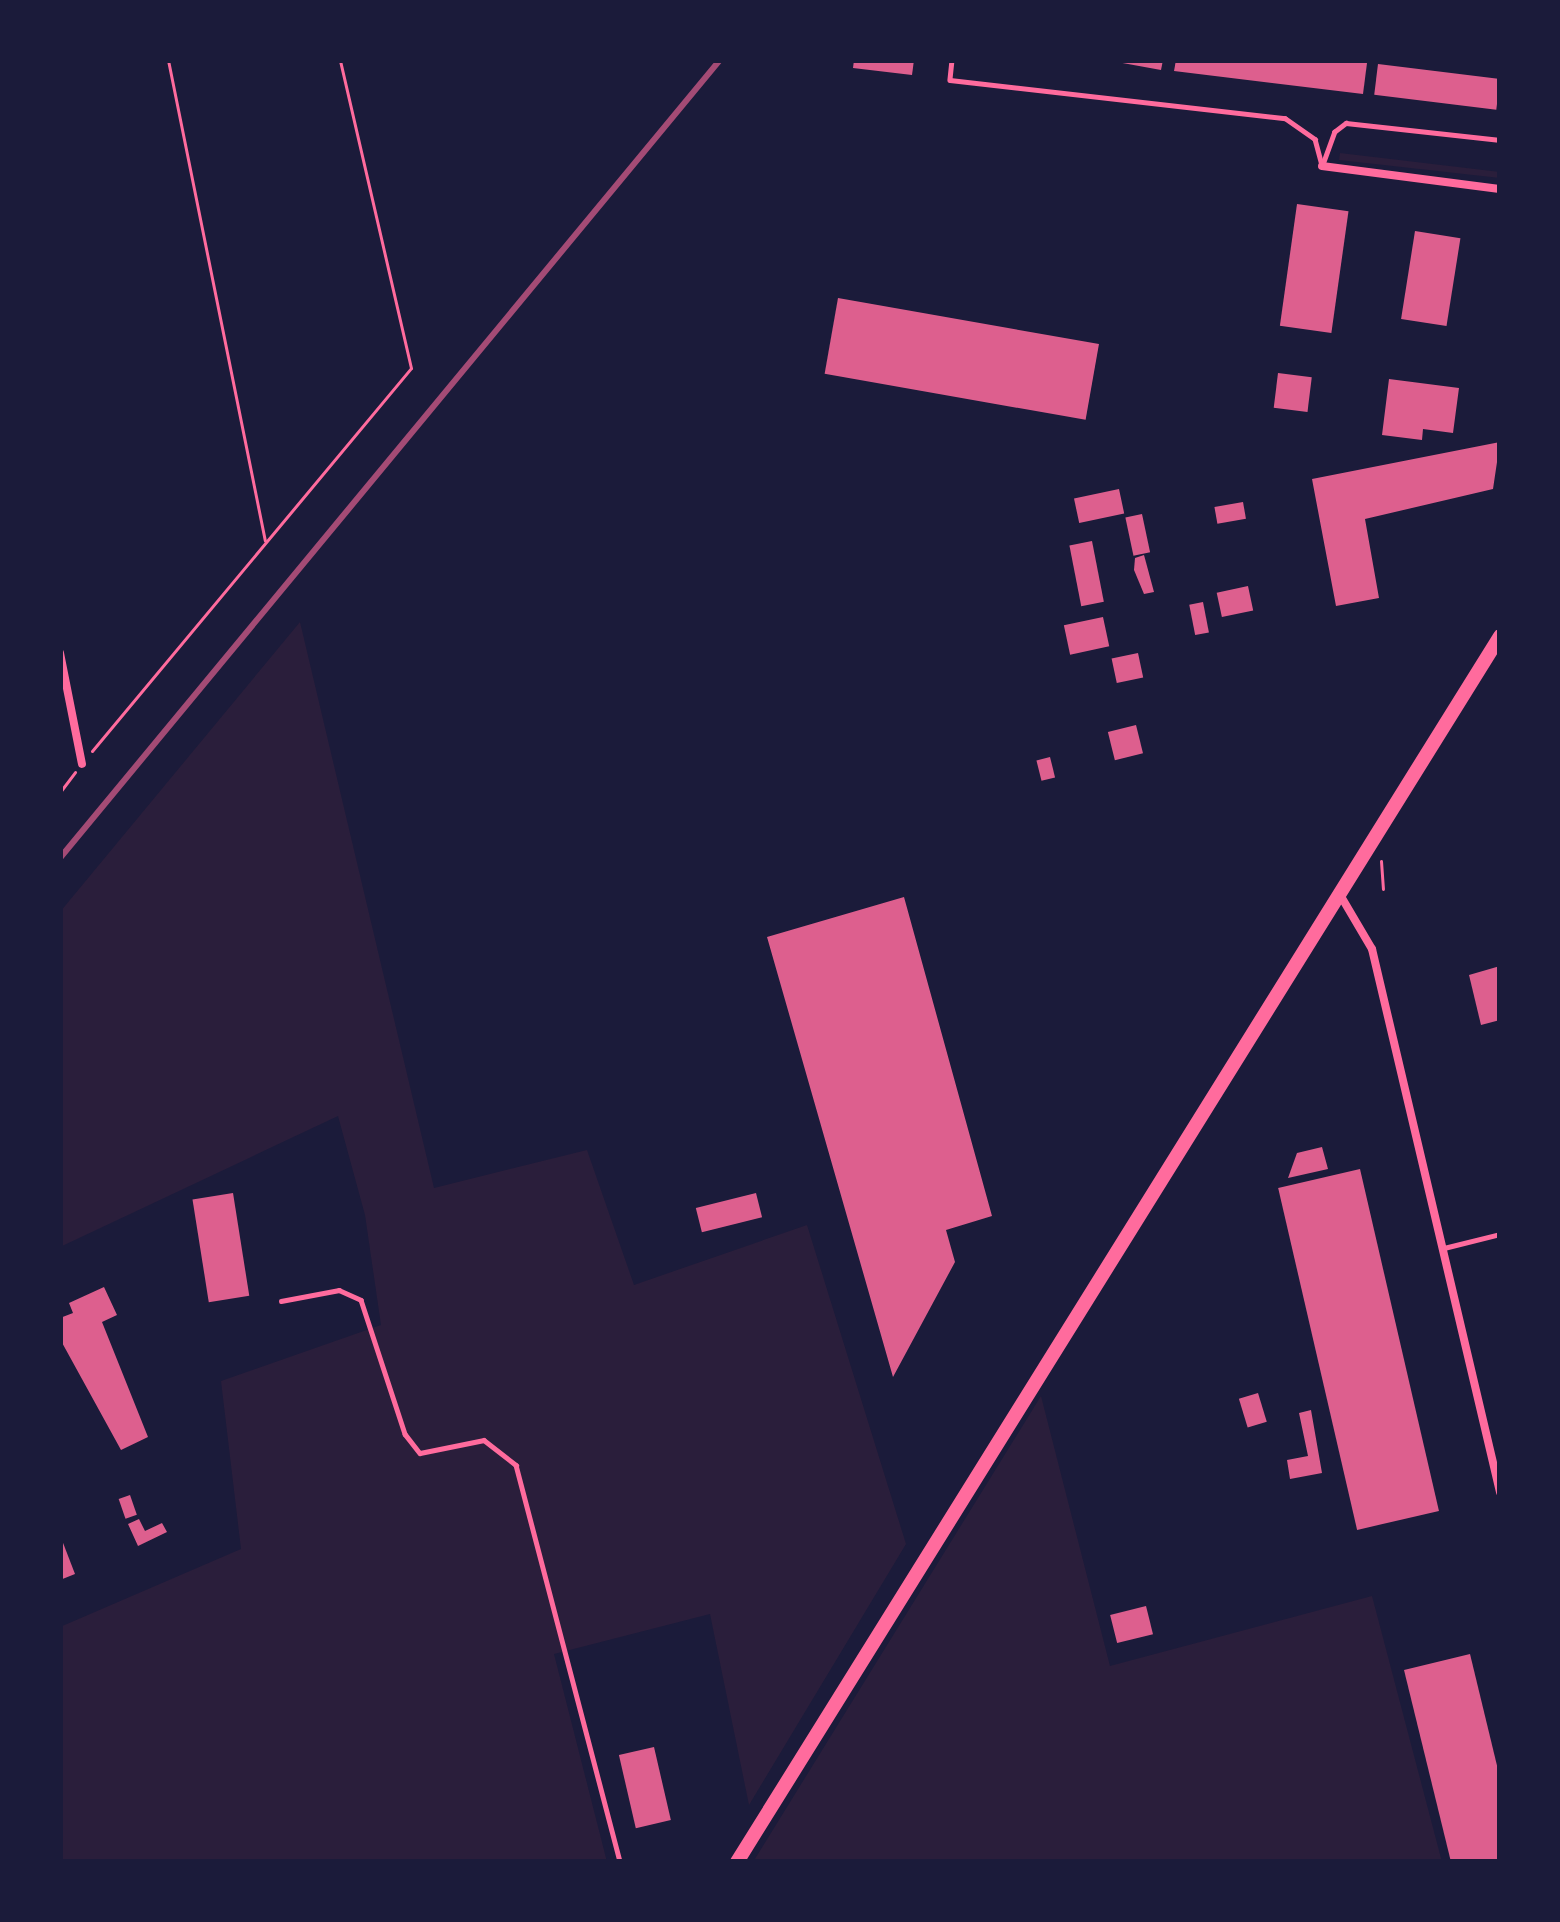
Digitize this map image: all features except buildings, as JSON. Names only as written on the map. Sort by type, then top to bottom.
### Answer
[{"type":"main road","points":[[736,1862],[1500,636]]},
{"type":"street","points":[[1322,166],[1500,189]]},
{"type":"street","points":[[60,652],[82,764]]},
{"type":"street","points":[[1338,892],[1372,949],[1500,1492]]},
{"type":"lane","points":[[952,60],[950,80],[1285,118],[1315,139],[1322,166]]},
{"type":"lane","points":[[1322,166],[1334,132],[1346,123],[1500,140]]},
{"type":"lane","points":[[1444,1248],[1500,1234]]},
{"type":"lane","points":[[281,1301],[339,1290],[361,1300],[406,1434],[420,1453],[484,1440],[516,1465],[620,1862]]},
{"type":"path","points":[[168,60],[266,542]]},
{"type":"path","points":[[60,792],[411,368],[340,60]]},
{"type":"shaded area","points":[[1340,153],[1500,172],[1500,178],[1339,160]]},
{"type":"shaded area","points":[[300,622],[434,1188],[587,1150],[634,1285],[807,1225],[906,1544],[749,1805],[710,1614],[554,1654],[607,1862],[60,1862],[60,1627],[241,1549],[221,1381],[381,1325],[365,1215],[338,1116],[60,1247],[60,912]]},
{"type":"shaded area","points":[[1041,1396],[1110,1666],[1372,1596],[1442,1862],[753,1862]]},
{"type":"railway","points":[[60,858],[720,60]]}]
